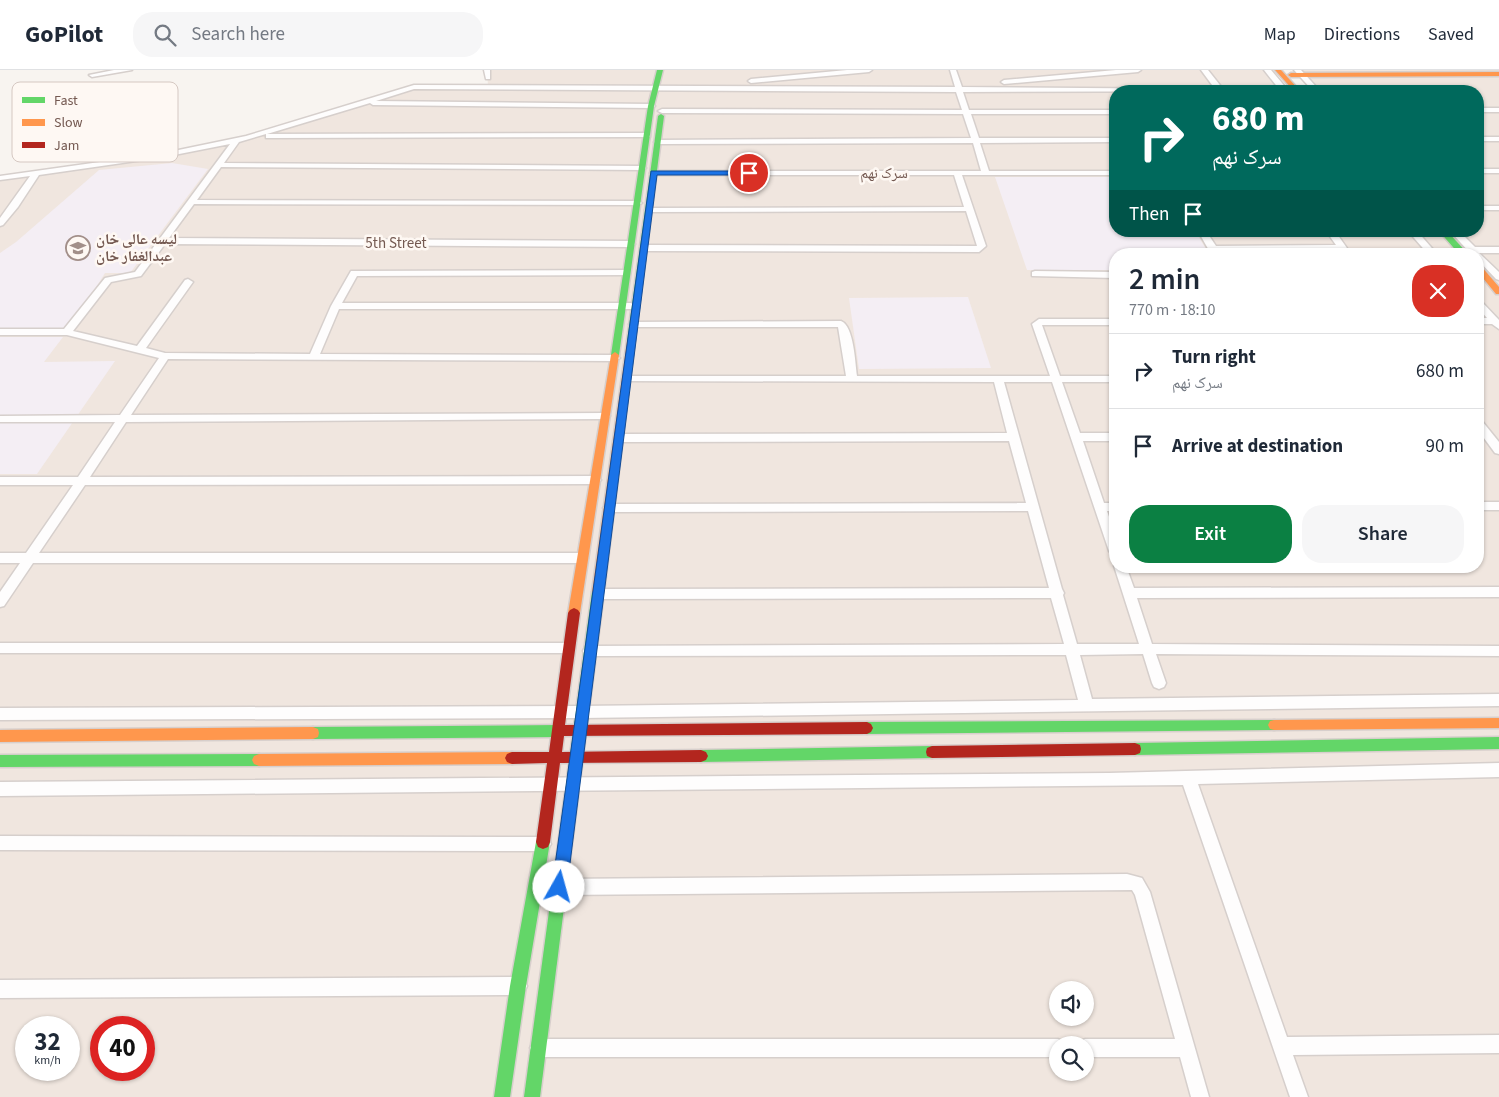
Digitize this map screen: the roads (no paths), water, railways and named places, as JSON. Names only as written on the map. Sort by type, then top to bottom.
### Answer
[{"type":"main road","points":[[532,1097],[662,111],[660,70]]},
{"type":"main road","points":[[502,1097],[518,986],[543,844],[568,648],[604,416],[615,358],[650,106],[671,70]]},
{"type":"main road","points":[[1278,70],[1300,83],[1499,81]]},
{"type":"main road","points":[[1300,83],[1499,74]]},
{"type":"main road","points":[[1437,237],[1448,248]]},
{"type":"main road","points":[[1450,237],[1465,248]]},
{"type":"main road","points":[[1484,275],[1499,292]]},
{"type":"main road","points":[[1484,287],[1499,303]]},
{"type":"main road","points":[[0,736],[1499,724]]},
{"type":"main road","points":[[0,761],[576,758],[1499,743]]},
{"type":"street","points":[[92,75],[129,70]]},
{"type":"street","points":[[487,70],[488,78]]},
{"type":"street","points":[[732,83],[869,70]]},
{"type":"street","points":[[952,70],[986,173]]},
{"type":"street","points":[[999,83],[1089,72],[1138,70]]},
{"type":"street","points":[[1204,70],[1215,85]]},
{"type":"street","points":[[1267,70],[1279,85]]},
{"type":"street","points":[[178,152],[256,136],[408,88],[423,86],[1109,91]]},
{"type":"street","points":[[360,103],[650,106]]},
{"type":"street","points":[[1484,110],[1499,110]]},
{"type":"street","points":[[662,111],[1109,112]]},
{"type":"street","points":[[256,136],[647,135]]},
{"type":"street","points":[[1484,139],[1499,139]]},
{"type":"street","points":[[67,332],[108,280],[138,274],[160,241],[237,140]]},
{"type":"street","points":[[658,142],[1109,140]]},
{"type":"street","points":[[0,178],[114,162]]},
{"type":"street","points":[[218,165],[642,168]]},
{"type":"street","points":[[1484,171],[1499,171]]},
{"type":"street","name":"سرک نهم","points":[[654,172],[1109,173]]},
{"type":"street","points":[[0,223],[15,205],[36,173]]},
{"type":"street","points":[[644,248],[979,249],[982,246],[958,173]]},
{"type":"street","points":[[190,202],[638,203]]},
{"type":"street","points":[[1484,208],[1499,208]]},
{"type":"street","points":[[649,210],[969,209]]},
{"type":"street","points":[[1206,237],[1213,248]]},
{"type":"street","points":[[1334,237],[1343,248]]},
{"type":"street","points":[[1417,237],[1428,248]]},
{"type":"street","points":[[1459,237],[1468,248]]},
{"type":"street","name":"5th Street","points":[[160,241],[631,244]]},
{"type":"street","points":[[1484,252],[1499,250]]},
{"type":"street","points":[[1484,264],[1499,277]]},
{"type":"street","points":[[314,356],[336,306],[354,273],[626,273]]},
{"type":"street","points":[[1035,274],[1109,275]]},
{"type":"street","points":[[139,351],[188,282]]},
{"type":"street","points":[[336,306],[636,306]]},
{"type":"street","points":[[1484,310],[1497,324]]},
{"type":"street","points":[[1109,322],[1037,323],[1109,533]]},
{"type":"street","points":[[1484,322],[1497,324]]},
{"type":"street","points":[[634,324],[841,324],[844,329],[852,379]]},
{"type":"street","points":[[0,332],[67,332],[165,356],[615,358]]},
{"type":"street","points":[[0,602],[165,356]]},
{"type":"street","points":[[626,379],[1109,379]]},
{"type":"street","points":[[998,379],[1058,593],[1087,706]]},
{"type":"street","points":[[0,419],[604,416]]},
{"type":"street","points":[[619,438],[1015,437]]},
{"type":"street","points":[[1077,437],[1109,437]]},
{"type":"street","points":[[1484,438],[1499,450]]},
{"type":"street","points":[[0,481],[595,480]]},
{"type":"street","points":[[1484,506],[1499,506]]},
{"type":"street","points":[[609,508],[1034,507]]},
{"type":"street","points":[[1100,507],[1109,507]]},
{"type":"street","points":[[0,558],[582,558]]},
{"type":"street","points":[[1122,573],[1159,683]]},
{"type":"street","points":[[1129,593],[1499,592]]},
{"type":"street","points":[[598,594],[1058,593]]},
{"type":"street","points":[[0,648],[568,648]]},
{"type":"street","points":[[590,651],[1148,649],[1499,651]]},
{"type":"street","points":[[0,714],[582,712],[1499,700]]},
{"type":"street","points":[[0,789],[1188,778],[1499,770]]},
{"type":"street","points":[[1188,778],[1299,1097]]},
{"type":"street","points":[[0,843],[543,844]]},
{"type":"street","points":[[559,887],[1127,882],[1136,884],[1142,892],[1200,1097]]},
{"type":"street","points":[[0,989],[518,986]]},
{"type":"street","points":[[1282,1046],[1499,1044]]},
{"type":"street","points":[[539,1048],[1049,1048]]},
{"type":"street","points":[[1094,1048],[1186,1048]]},
{"type":"place","name":"لیسه عالی خان عبدالغفار خان","points":[[78,248]]}]
